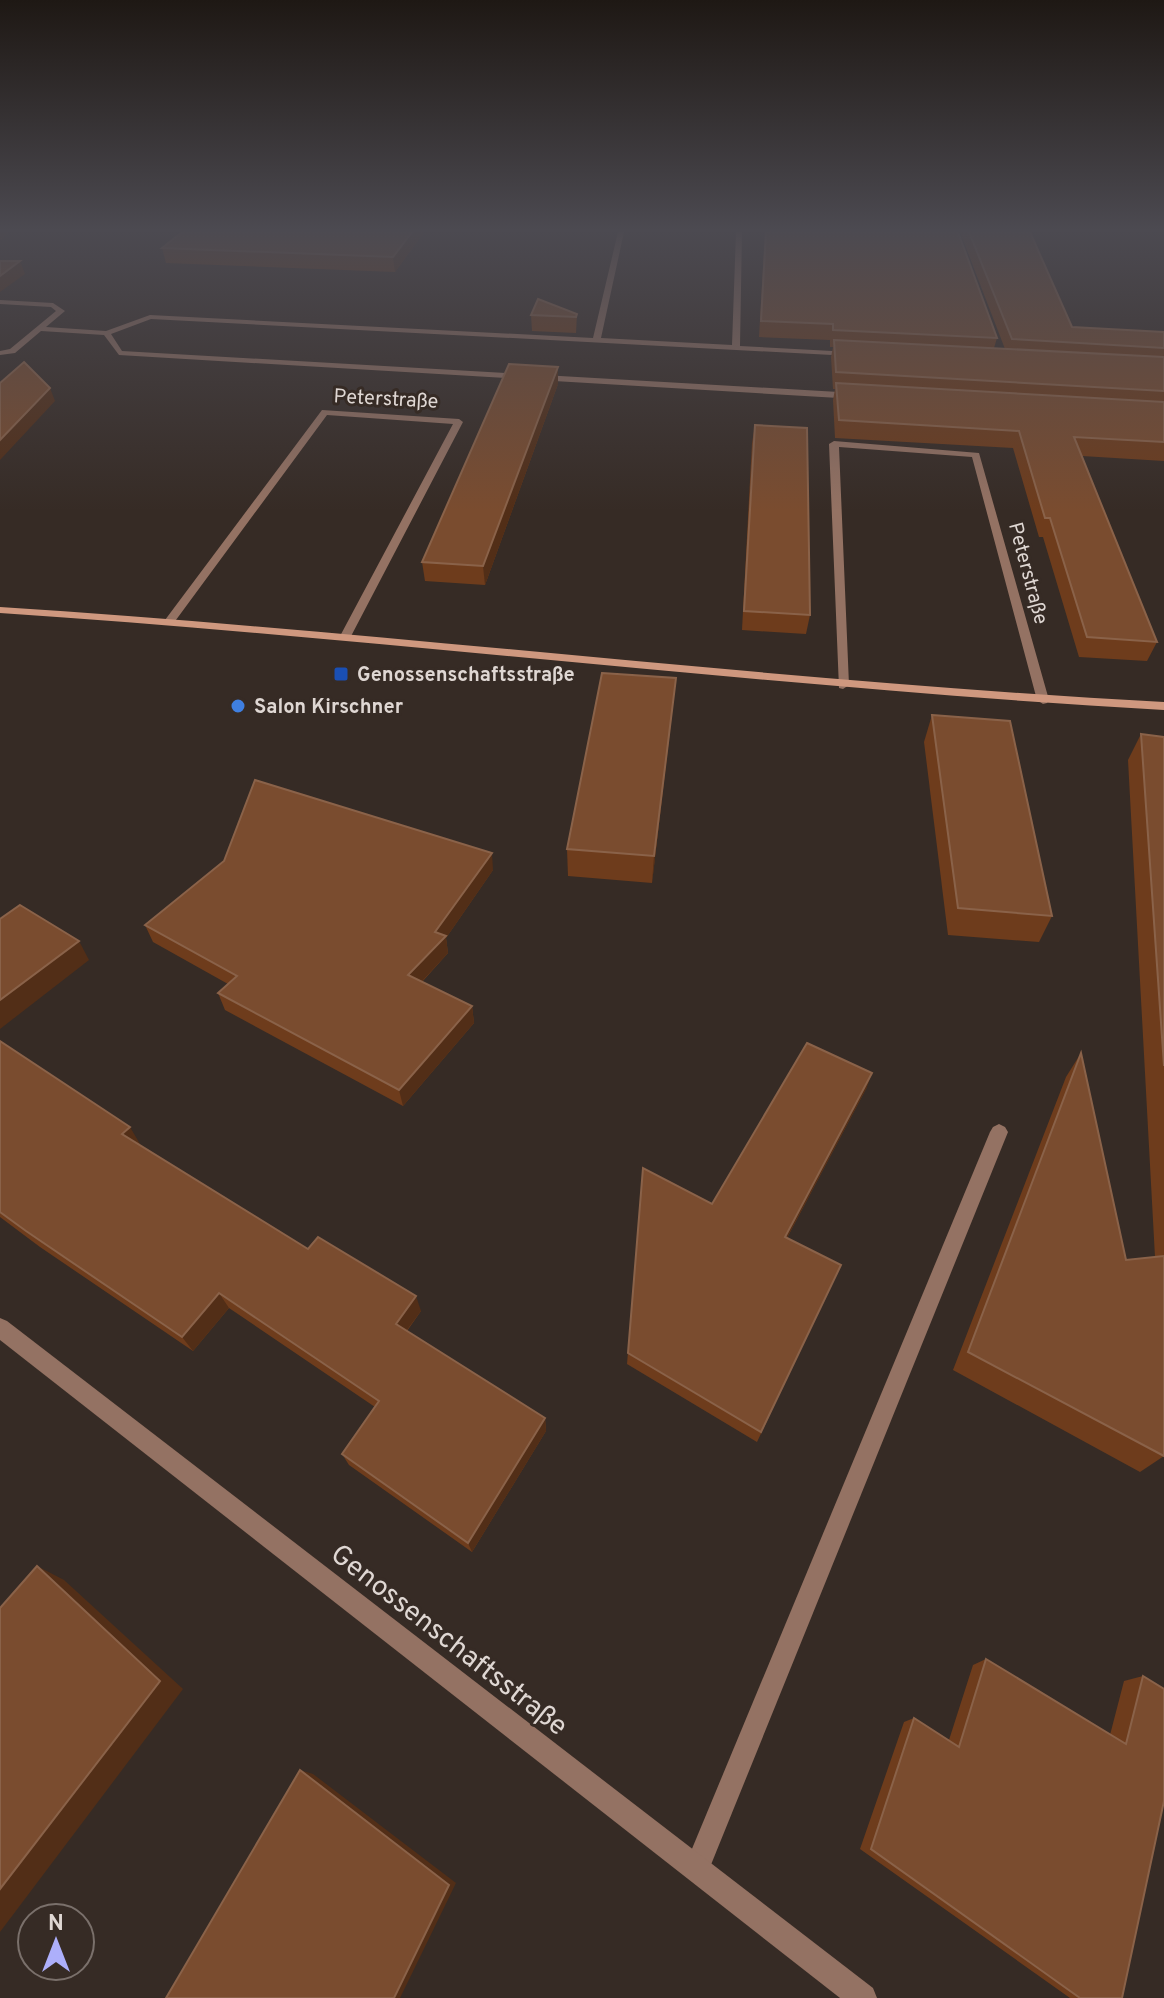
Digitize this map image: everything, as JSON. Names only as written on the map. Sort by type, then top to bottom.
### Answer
[{"type":"main road","points":[[0,610],[169,622],[843,685],[1164,706]]},
{"type":"main road","points":[[1043,700],[1164,715]]},
{"type":"street","points":[[0,353],[12,351],[45,325]]},
{"type":"street","points":[[41,329],[107,333],[128,325]]},
{"type":"street","points":[[297,325],[861,354]]},
{"type":"street","points":[[596,342],[600,325]]},
{"type":"street","points":[[736,349],[737,325]]},
{"type":"street","points":[[107,333],[119,353],[867,397]]},
{"type":"street","name":"Peterstraße","points":[[169,622],[325,412],[459,422],[345,638]]},
{"type":"street","name":"Peterstraße","points":[[843,685],[834,444],[976,455],[1043,700]]},
{"type":"street","points":[[697,1868],[999,1132]]},
{"type":"street","name":"Genossenschaftsstraße","points":[[0,1328],[863,1998]]},
{"type":"building","points":[[833,325],[992,325],[997,338],[833,330]]},
{"type":"building","points":[[1006,325],[1071,325],[1164,332],[1164,348],[1012,339]]},
{"type":"building","points":[[834,340],[1164,357],[1164,391],[836,372]]},
{"type":"building","points":[[24,362],[50,388],[0,440],[0,383]]},
{"type":"building","points":[[509,364],[558,367],[483,566],[422,562]]},
{"type":"building","points":[[836,383],[1164,402],[1164,442],[1074,437],[1157,642],[1087,637],[1050,518],[1045,518],[1019,431],[839,420]]},
{"type":"building","points":[[755,425],[807,428],[810,615],[744,611]]},
{"type":"building","points":[[602,673],[676,678],[654,856],[567,849]]},
{"type":"building","points":[[932,715],[1010,721],[1052,916],[958,908]]},
{"type":"building","points":[[1141,734],[1164,737],[1164,1066]]},
{"type":"building","points":[[255,780],[492,853],[435,932],[446,936],[408,975],[472,1006],[399,1090],[218,993],[237,976],[145,925],[224,861]]},
{"type":"building","points":[[20,905],[79,941],[0,1000],[0,919]]},
{"type":"building","points":[[0,1041],[130,1127],[122,1134],[308,1249],[318,1237],[416,1296],[396,1324],[545,1418],[468,1543],[342,1454],[379,1401],[219,1293],[182,1337],[0,1212]]},
{"type":"building","points":[[807,1043],[872,1073],[785,1237],[841,1265],[761,1432],[628,1353],[643,1168],[712,1204]]},
{"type":"building","points":[[1081,1053],[1126,1260],[1164,1256],[1164,1456],[968,1352]]},
{"type":"building","points":[[37,1566],[160,1681],[0,1889],[0,1608]]},
{"type":"building","points":[[986,1659],[1126,1744],[1143,1676],[1164,1689],[1164,1801],[1122,1998],[1080,1998],[871,1849],[914,1718],[959,1747]]},
{"type":"building","points":[[300,1770],[449,1885],[394,1998],[166,1998]]},
{"type":"place","name":"Genossenschaftsstraße","points":[[341,674]]},
{"type":"place","name":"Salon Kirschner","points":[[238,706]]}]
